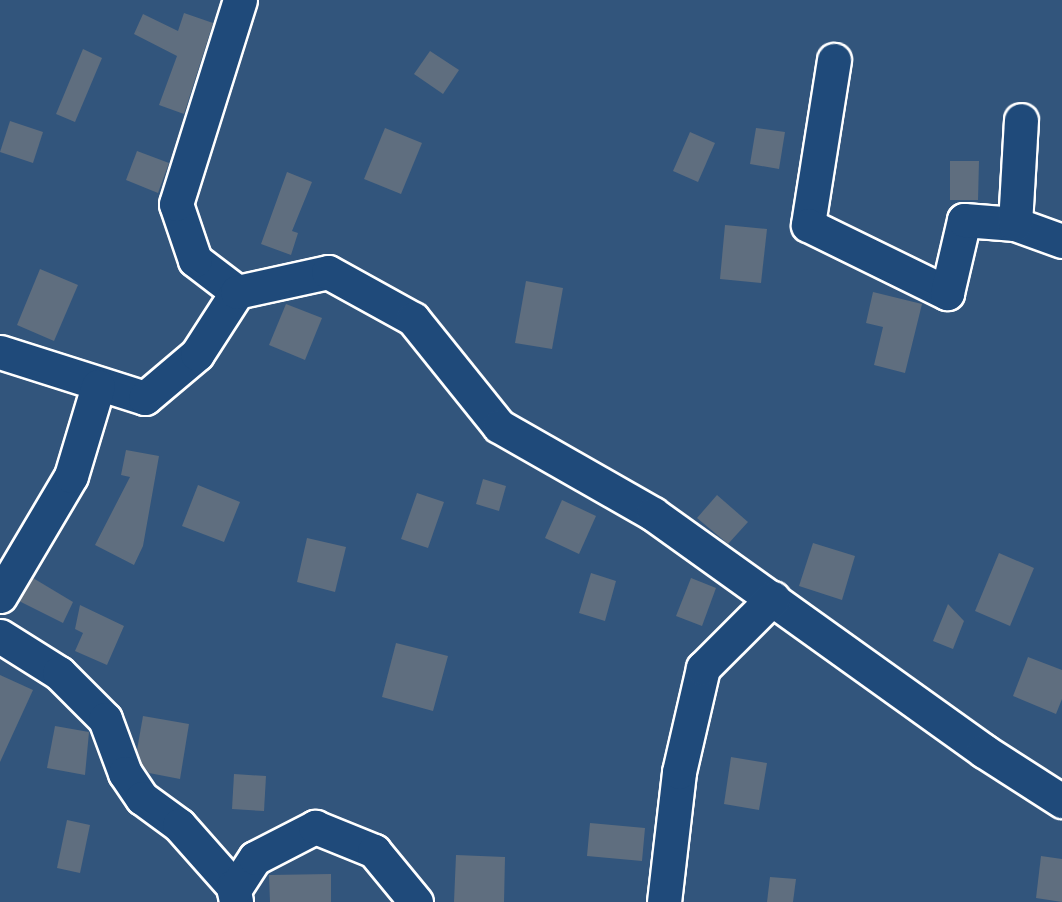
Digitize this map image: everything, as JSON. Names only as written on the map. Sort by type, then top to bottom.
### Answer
[{"type":"street","points":[[237,292],[195,260],[176,204],[240,0]]},
{"type":"street","points":[[834,60],[808,225],[947,293],[964,220],[1015,224],[1062,241]]},
{"type":"street","points":[[1015,224],[1021,120]]},
{"type":"street","points":[[0,352],[98,386],[145,398],[197,354],[237,292],[328,272],[413,319],[499,426],[653,514],[984,751],[1062,801]]},
{"type":"street","points":[[0,596],[71,476],[98,386]]},
{"type":"street","points":[[664,902],[679,772],[703,668],[773,598]]},
{"type":"street","points":[[0,636],[59,673],[105,719],[125,773],[142,798],[179,825],[235,896],[255,858],[315,827],[374,851],[416,902]]},
{"type":"building","points":[[184,13],[213,23],[184,114],[159,105],[177,56],[134,34],[143,14],[178,31]]},
{"type":"building","points":[[83,49],[102,58],[75,122],[56,114]]},
{"type":"building","points":[[430,51],[459,70],[443,94],[414,74]]},
{"type":"building","points":[[10,121],[43,132],[33,163],[0,152]]},
{"type":"building","points":[[385,128],[422,143],[401,194],[364,179]]},
{"type":"building","points":[[756,128],[785,132],[779,169],[750,164]]},
{"type":"building","points":[[690,132],[715,143],[698,182],[673,171]]},
{"type":"building","points":[[137,151],[169,163],[158,193],[126,180]]},
{"type":"building","points":[[950,161],[979,161],[978,200],[950,200]]},
{"type":"building","points":[[287,172],[312,182],[292,231],[298,233],[291,255],[261,244]]},
{"type":"building","points":[[725,225],[767,229],[761,283],[720,279]]},
{"type":"building","points":[[40,269],[78,285],[54,341],[17,325]]},
{"type":"building","points":[[526,281],[563,288],[552,349],[515,343]]},
{"type":"building","points":[[873,292],[922,304],[905,373],[874,365],[883,327],[866,323]]},
{"type":"building","points":[[286,304],[322,318],[305,360],[269,345]]},
{"type":"building","points":[[126,450],[159,456],[143,546],[134,565],[95,545],[130,477],[121,475]]},
{"type":"building","points":[[483,479],[506,486],[499,511],[476,504]]},
{"type":"building","points":[[198,485],[240,502],[224,542],[182,526]]},
{"type":"building","points":[[417,493],[444,502],[428,548],[401,539]]},
{"type":"building","points":[[717,495],[748,522],[728,544],[697,518]]},
{"type":"building","points":[[562,500],[596,516],[579,554],[545,538]]},
{"type":"building","points":[[307,538],[346,547],[335,592],[297,582]]},
{"type":"building","points":[[813,543],[855,556],[842,600],[799,586]]},
{"type":"building","points":[[999,553],[1034,568],[1010,626],[975,611]]},
{"type":"building","points":[[591,573],[616,581],[605,621],[579,613]]},
{"type":"building","points":[[33,578],[73,602],[63,623],[19,601]]},
{"type":"building","points":[[691,578],[716,588],[702,626],[676,616]]},
{"type":"building","points":[[948,604],[964,621],[953,649],[933,641]]},
{"type":"building","points":[[80,605],[124,626],[107,665],[75,651],[83,633],[75,629]]},
{"type":"building","points":[[396,643],[448,656],[433,711],[382,697]]},
{"type":"building","points":[[1028,657],[1062,670],[1062,699],[1056,714],[1013,696]]},
{"type":"building","points":[[0,675],[33,690],[0,762]]},
{"type":"building","points":[[143,716],[189,724],[180,779],[149,773],[142,764],[137,750]]},
{"type":"building","points":[[55,726],[89,732],[85,775],[47,768]]},
{"type":"building","points":[[731,757],[767,763],[759,810],[724,804]]},
{"type":"building","points":[[234,774],[266,776],[264,811],[232,809]]},
{"type":"building","points":[[67,820],[90,825],[80,873],[57,868]]},
{"type":"building","points":[[590,823],[645,828],[642,861],[587,856]]},
{"type":"building","points":[[456,855],[505,857],[504,902],[454,902]]},
{"type":"building","points":[[1041,856],[1062,859],[1062,902],[1036,898]]},
{"type":"building","points":[[331,874],[331,902],[270,902],[269,875]]},
{"type":"building","points":[[770,877],[796,879],[793,902],[767,902]]}]
